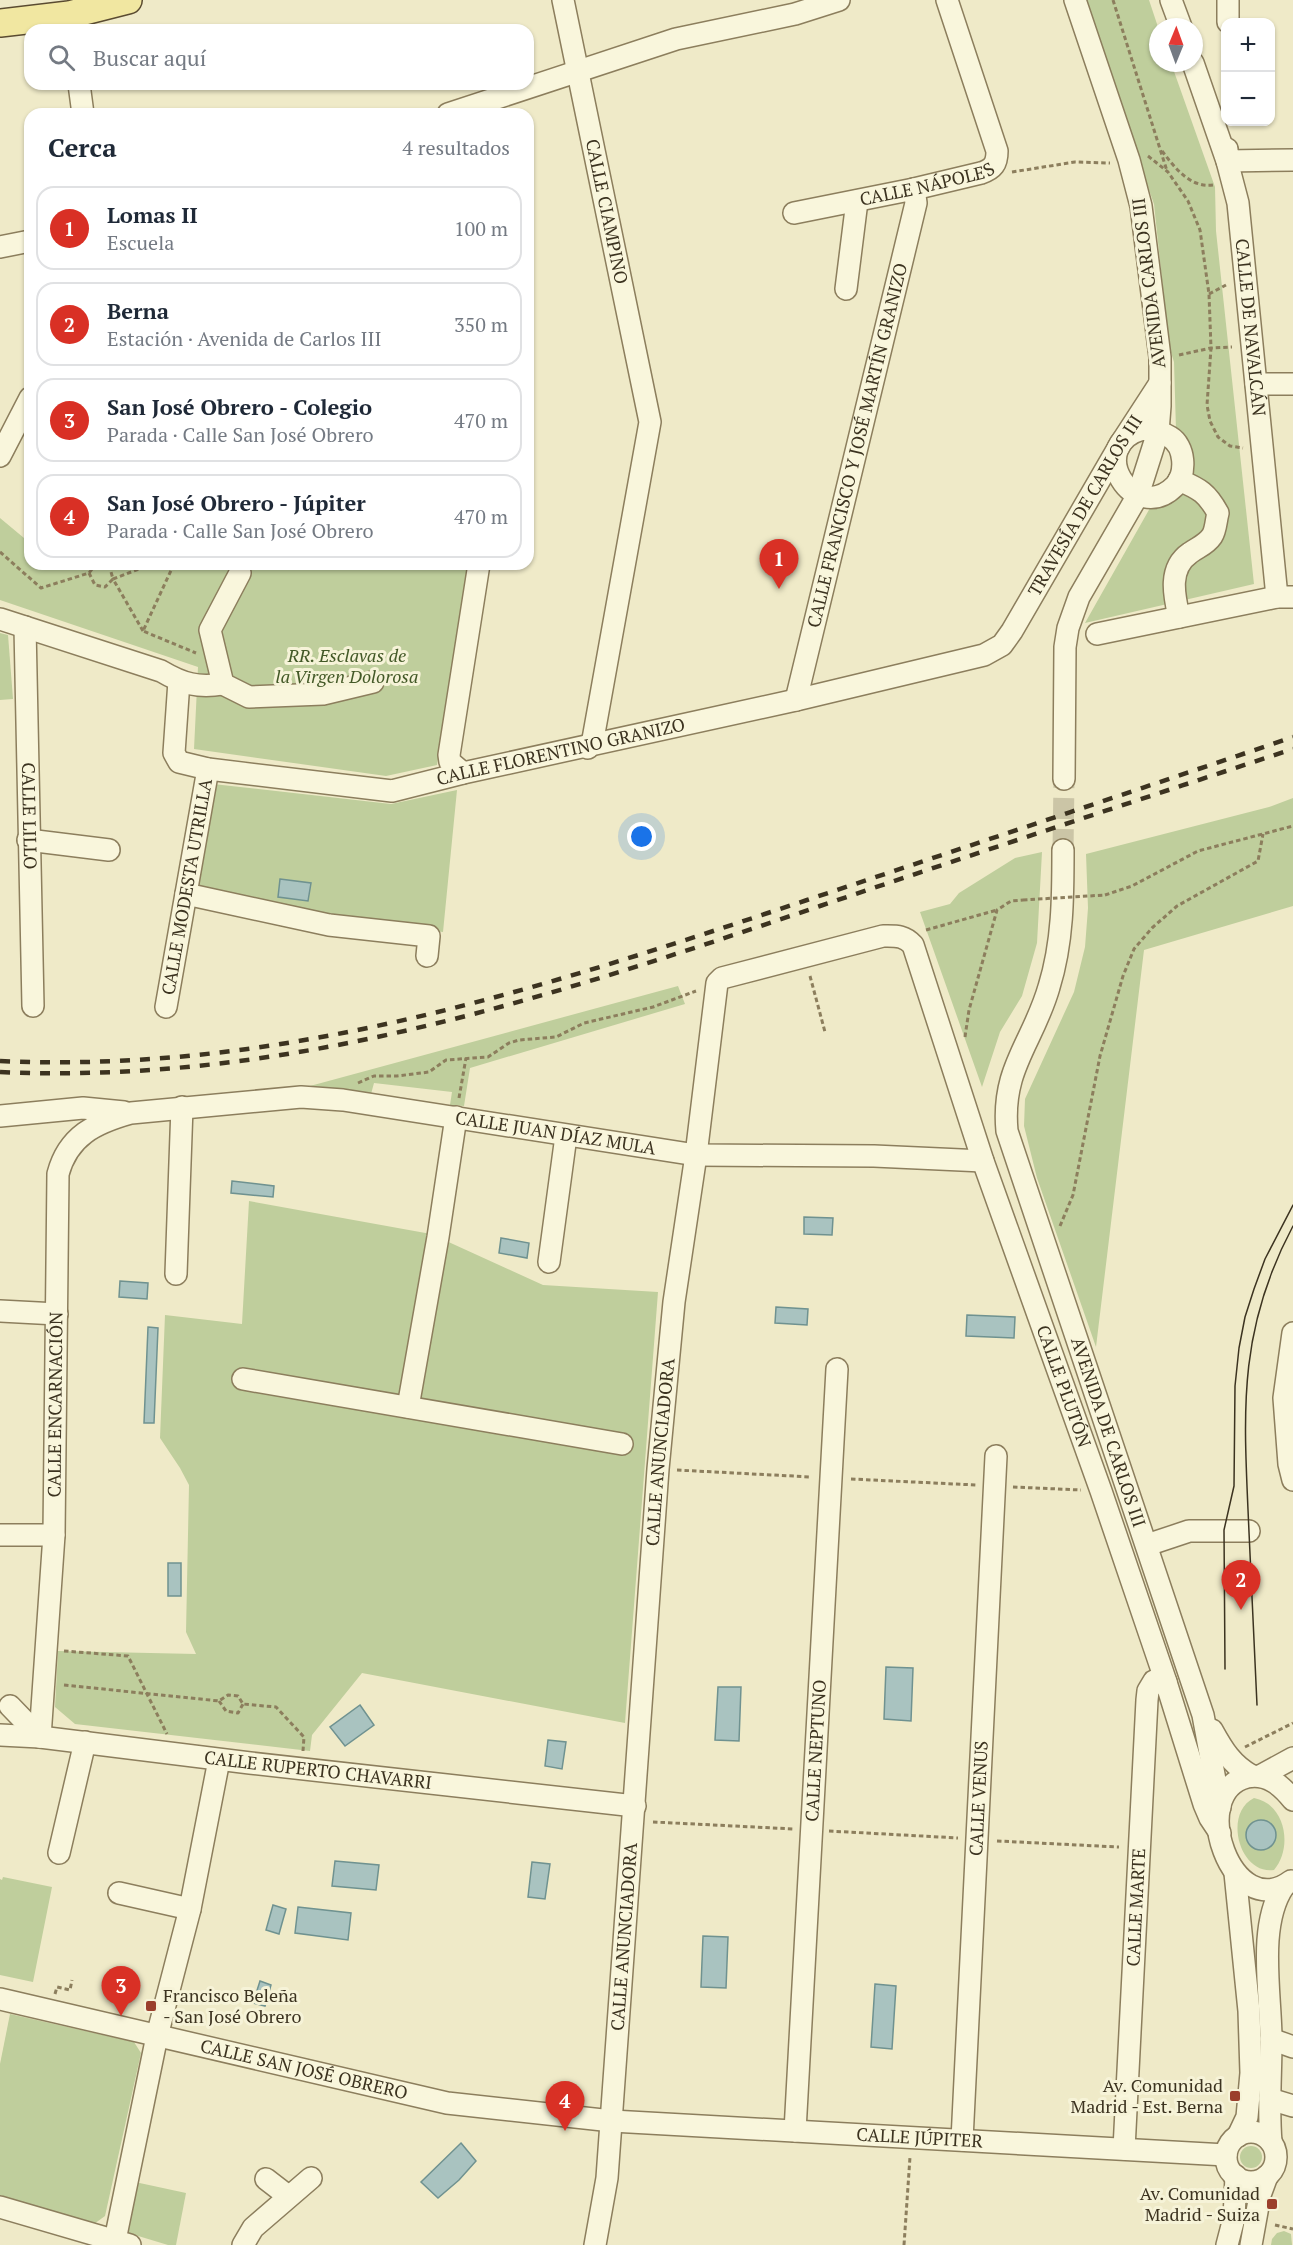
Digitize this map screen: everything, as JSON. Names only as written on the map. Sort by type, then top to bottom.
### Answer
[{"type":"main road","points":[[0,23],[71,22],[128,0]]},
{"type":"street","name":"CALLE CIAMPINO","points":[[563,0],[650,422],[593,739],[588,748]]},
{"type":"street","points":[[534,86],[676,39],[795,14],[839,0]]},
{"type":"street","name":"CALLE NÁPOLES","points":[[794,213],[981,173],[990,170],[994,165],[997,160],[997,151],[947,0]]},
{"type":"street","name":"AVENIDA CARLOS III","points":[[1064,779],[1065,647],[1068,628],[1079,597],[1138,495],[1158,432],[1160,383],[1160,357],[1146,230],[1139,196],[1075,0]]},
{"type":"street","points":[[1171,0],[1178,18]]},
{"type":"street","points":[[1228,0],[1228,18]]},
{"type":"street","name":"CALLE DE NAVALCÁN","points":[[1196,72],[1238,203],[1262,450],[1285,597]]},
{"type":"street","points":[[80,90],[82,108]]},
{"type":"street","points":[[467,108],[523,90]]},
{"type":"street","points":[[1227,126],[1229,169],[1293,160]]},
{"type":"street","name":"CALLE FRANCISCO Y JOSÉ MARTÍN GRANIZO","points":[[796,700],[916,203],[914,189]]},
{"type":"street","points":[[846,290],[857,201]]},
{"type":"street","points":[[0,247],[24,242]]},
{"type":"street","name":"TRAVESÍA DE CARLOS III","points":[[1012,631],[1121,443],[1160,383]]},
{"type":"street","points":[[1256,384],[1293,384]]},
{"type":"street","points":[[0,456],[24,410]]},
{"type":"street","points":[[1143,429],[1158,432],[1172,437],[1180,451],[1183,465],[1179,480],[1168,491],[1158,496],[1138,495],[1123,484],[1117,471],[1117,455],[1121,443],[1128,435],[1143,429]]},
{"type":"street","points":[[1179,480],[1200,489],[1218,513],[1213,534],[1202,547],[1189,553],[1179,563],[1174,577],[1174,596],[1179,617]]},
{"type":"street","points":[[463,774],[450,762],[449,755],[478,570]]},
{"type":"street","points":[[223,684],[210,630],[240,573]]},
{"type":"street","points":[[1097,634],[1285,597]]},
{"type":"street","points":[[0,619],[161,671],[178,681],[196,685],[223,684],[249,697],[323,694],[372,682]]},
{"type":"street","name":"CALLE LILLO","points":[[25,627],[33,1006]]},
{"type":"street","name":"CALLE FLORENTINO GRANIZO","points":[[178,681],[174,753],[179,762],[208,769],[392,791],[588,748],[984,655],[1002,645],[1012,631]]},
{"type":"street","name":"CALLE MODESTA UTRILLA","points":[[166,1007],[208,769]]},
{"type":"street","points":[[28,840],[109,850]]},
{"type":"street","name":"AVENIDA DE CARLOS III","points":[[1063,850],[1059,951],[1041,1011],[1008,1085],[1005,1117],[1012,1149],[1203,1715],[1220,1807],[1220,1833]]},
{"type":"street","points":[[186,894],[329,925],[429,936],[427,956]]},
{"type":"street","points":[[717,983],[722,978],[883,936],[915,935]]},
{"type":"street","name":"CALLE PLUTÓN","points":[[915,935],[913,945],[983,1161],[1101,1491],[1204,1804],[1220,1833]]},
{"type":"street","name":"CALLE ANUNCIADORA","points":[[595,2245],[608,2178],[658,1469],[674,1302],[696,1155],[717,983]]},
{"type":"street","name":"CALLE JUAN DÍAZ MULA","points":[[130,1113],[301,1097],[343,1100],[696,1155],[874,1156],[983,1161]]},
{"type":"street","points":[[176,1274],[182,1107]]},
{"type":"street","points":[[0,1116],[83,1108],[130,1113]]},
{"type":"street","name":"CALLE ENCARNACIÓN","points":[[40,1737],[54,1535],[58,1174],[69,1147],[80,1136],[108,1119],[130,1113]]},
{"type":"street","points":[[408,1407],[438,1237],[456,1117]]},
{"type":"street","points":[[549,1262],[566,1136]]},
{"type":"street","points":[[0,1311],[57,1314]]},
{"type":"street","points":[[1293,1333],[1284,1398],[1289,1464],[1293,1480]]},
{"type":"street","name":"CALLE NEPTUNO","points":[[795,2131],[837,1369]]},
{"type":"street","points":[[243,1379],[622,1444]]},
{"type":"street","name":"CALLE VENUS","points":[[962,2140],[996,1456]]},
{"type":"street","points":[[1147,1545],[1189,1532],[1249,1531]]},
{"type":"street","points":[[0,1535],[54,1535]]},
{"type":"street","name":"CALLE MARTE","points":[[1124,2149],[1148,1691],[1151,1683],[1157,1679],[1166,1683]]},
{"type":"street","points":[[10,1706],[40,1737]]},
{"type":"street","name":"AVENIDA DE CARLOS III","points":[[1203,1715],[1224,1752],[1234,1763],[1282,1787],[1293,1800]]},
{"type":"street","name":"CALLE RUPERTO CHAVARRI","points":[[0,1735],[85,1742],[634,1813]]},
{"type":"street","points":[[59,1853],[85,1742]]},
{"type":"street","points":[[1220,1807],[1222,1797],[1238,1780],[1256,1776],[1293,1758]]},
{"type":"street","points":[[0,2207],[120,2243],[157,2036],[190,1909],[219,1760]]},
{"type":"street","points":[[1220,1833],[1221,1844],[1235,1873],[1247,1987],[1251,2073],[1247,2117],[1238,2136],[1228,2147],[1227,2163],[1236,2176],[1251,2181],[1267,2176]]},
{"type":"street","points":[[1235,1873],[1259,1889],[1268,1890],[1288,1883]]},
{"type":"street","points":[[1251,2245],[1260,2195],[1276,2156],[1271,2142],[1271,2039],[1267,1950],[1273,1906],[1288,1883]]},
{"type":"street","points":[[119,1893],[190,1909]]},
{"type":"street","name":"CALLE SAN JOSÉ OBRERO","points":[[0,1999],[447,2103],[612,2121]]},
{"type":"street","points":[[1271,2039],[1293,2047]]},
{"type":"street","points":[[1270,2099],[1293,2106]]},
{"type":"street","name":"CALLE JÚPITER","points":[[612,2121],[1226,2155]]},
{"type":"street","points":[[1238,2136],[1252,2132],[1266,2136],[1271,2142]]},
{"type":"street","points":[[1227,2245],[1234,2218],[1236,2176]]},
{"type":"street","points":[[243,2245],[253,2228],[311,2178]]},
{"type":"street","points":[[266,2179],[288,2196]]},
{"type":"path","points":[[1113,0],[1168,172],[1188,201],[1200,230],[1209,294],[1211,348],[1207,405],[1210,421],[1218,437],[1230,446],[1262,450]]},
{"type":"path","points":[[1160,148],[1173,165],[1193,183],[1210,186],[1229,169]]},
{"type":"path","points":[[1147,155],[1168,172]]},
{"type":"path","points":[[994,165],[1010,172],[1075,162],[1114,163]]},
{"type":"path","points":[[1169,357],[1211,348]]},
{"type":"path","points":[[0,552],[41,588],[89,573],[91,570]]},
{"type":"path","points":[[110,570],[113,579],[143,631],[196,653]]},
{"type":"path","points":[[89,573],[95,585],[105,587],[113,579],[136,570]]},
{"type":"path","points":[[143,631],[171,570]]},
{"type":"path","points":[[915,935],[997,910],[1011,901],[1105,895],[1132,886],[1198,851],[1293,826]]},
{"type":"path","points":[[1048,1255],[1073,1195],[1100,1056],[1123,976],[1134,949],[1152,928],[1177,906],[1258,861],[1263,834]]},
{"type":"path","points":[[946,1044],[964,1038],[969,1010],[997,910]]},
{"type":"path","points":[[804,957],[825,1032]]},
{"type":"path","points":[[343,1100],[359,1082],[374,1076],[429,1072],[446,1060],[488,1057],[509,1043],[556,1037],[584,1023],[653,1008],[717,983]]},
{"type":"path","points":[[456,1117],[466,1058]]},
{"type":"path","points":[[658,1469],[1101,1491]]},
{"type":"path","points":[[46,1650],[128,1656],[178,1754]]},
{"type":"path","points":[[44,1683],[219,1701],[228,1695],[238,1696],[243,1704]]},
{"type":"path","points":[[219,1701],[226,1711],[238,1713],[243,1704]]},
{"type":"path","points":[[243,1704],[276,1707],[304,1737],[301,1769]]},
{"type":"path","points":[[1248,1746],[1293,1723]]},
{"type":"path","points":[[634,1813],[812,1830],[1139,1848]]},
{"type":"path","points":[[55,1996],[57,1987],[70,1990],[72,1980]]},
{"type":"path","points":[[904,2245],[911,2137]]},
{"type":"green space","points":[[1085,0],[1149,0],[1155,18],[1149,18],[1149,72],[1174,72],[1215,187],[1216,231],[1254,584],[1085,623],[1150,508],[1179,497],[1193,475],[1191,448],[1176,430],[1174,362],[1169,346],[1154,204],[1101,54]]},
{"type":"green space","name":"RR. Esclavas de la Virgen Dolorosa","points":[[0,518],[24,538],[24,570],[470,570],[437,765],[386,776],[194,749],[198,667],[0,600]]},
{"type":"green space","points":[[0,633],[8,635],[13,699],[0,700]]},
{"type":"green space","points":[[213,784],[391,804],[457,790],[443,932],[342,919],[196,888]]},
{"type":"green space","points":[[1293,798],[1293,906],[1144,950],[1096,1347],[1037,1178],[1024,1126],[1025,1099],[1074,992],[1085,947],[1088,908],[1086,854],[1269,807]]},
{"type":"green space","points":[[1042,852],[1037,943],[1022,996],[1000,1032],[982,1087],[920,912],[950,904],[959,893],[1015,858]]},
{"type":"green space","points":[[678,986],[685,1004],[470,1068],[464,1106],[450,1105],[452,1092],[374,1083],[371,1094],[310,1086]]},
{"type":"green space","points":[[249,1201],[431,1234],[543,1285],[658,1292],[625,1723],[362,1673],[312,1735],[310,1751],[75,1724],[55,1707],[58,1651],[196,1654],[186,1632],[189,1485],[160,1438],[165,1315],[242,1324]]},
{"type":"green space","points":[[1254,1798],[1265,1802],[1279,1818],[1283,1828],[1283,1850],[1274,1870],[1262,1869],[1252,1863],[1239,1842],[1237,1829],[1239,1816]],"holes":[[[1259,1820],[1269,1822],[1259,1850],[1256,1849],[1249,1842],[1248,1828]]]},
{"type":"green space","points":[[3,1877],[52,1887],[33,1982],[0,1975],[0,1879],[2,1880]]},
{"type":"green space","points":[[10,2014],[134,2042],[141,2053],[105,2216],[94,2224],[0,2195],[0,2064]]},
{"type":"green space","points":[[1247,2146],[1255,2146],[1262,2153],[1262,2161],[1255,2168],[1247,2168],[1240,2161],[1240,2153]]},
{"type":"green space","points":[[135,2182],[186,2193],[176,2245],[168,2245],[125,2232]]},
{"type":"green space","points":[[1284,2231],[1291,2234],[1292,2245],[1271,2245],[1277,2233]]},
{"type":"water","points":[[280,879],[311,883],[308,901],[278,897]]},
{"type":"water","points":[[232,1181],[274,1186],[273,1197],[231,1193]]},
{"type":"water","points":[[804,1217],[833,1218],[832,1235],[804,1234]]},
{"type":"water","points":[[501,1238],[529,1243],[527,1258],[499,1253]]},
{"type":"water","points":[[120,1281],[148,1283],[147,1299],[119,1297]]},
{"type":"water","points":[[776,1307],[808,1309],[807,1325],[775,1323]]},
{"type":"water","points":[[967,1315],[1015,1317],[1014,1338],[966,1336]]},
{"type":"water","points":[[148,1327],[158,1328],[154,1423],[144,1423]]},
{"type":"water","points":[[168,1563],[181,1563],[181,1596],[168,1596]]},
{"type":"water","points":[[886,1667],[913,1668],[911,1721],[884,1719]]},
{"type":"water","points":[[718,1687],[741,1687],[739,1741],[715,1740]]},
{"type":"water","points":[[360,1705],[374,1725],[345,1746],[330,1727]]},
{"type":"water","points":[[548,1740],[566,1742],[562,1769],[545,1766]]},
{"type":"water","points":[[1261,1820],[1272,1824],[1276,1835],[1272,1846],[1261,1850],[1250,1846],[1246,1835],[1250,1824]]},
{"type":"water","points":[[335,1861],[379,1865],[376,1890],[332,1886]]},
{"type":"water","points":[[532,1862],[550,1864],[545,1899],[528,1897]]},
{"type":"water","points":[[273,1905],[286,1909],[279,1934],[266,1930]]},
{"type":"water","points":[[298,1907],[351,1913],[348,1940],[295,1933]]},
{"type":"water","points":[[703,1936],[728,1937],[726,1988],[701,1987]]},
{"type":"water","points":[[260,1981],[271,1985],[265,2006],[253,2003]]},
{"type":"water","points":[[875,1984],[896,1986],[892,2049],[871,2047]]},
{"type":"water","points":[[461,2143],[476,2161],[438,2198],[421,2182]]},
{"type":"tunnel","points":[[1063,850],[1064,779]]},
{"type":"tram line","points":[[1225,1669],[1224,1530],[1234,1486],[1235,1386],[1239,1348],[1245,1317],[1265,1259],[1293,1205]]},
{"type":"tram line","points":[[1257,1705],[1246,1450],[1248,1375],[1261,1302],[1293,1226]]},
{"type":"railway","points":[[0,1061],[106,1061],[209,1054],[311,1039],[411,1018],[510,993],[708,933],[1293,737]]},
{"type":"railway","points":[[0,1072],[107,1072],[212,1064],[315,1049],[417,1028],[518,1002],[619,972],[1293,749]]},
{"type":"place","name":"Lomas II","points":[[779,589]]},
{"type":"place","name":"Berna","points":[[1241,1610]]},
{"type":"place","name":"Francisco Beleña - San José Obrero","points":[[151,2006]]},
{"type":"place","name":"San José Obrero - Colegio","points":[[121,2016]]},
{"type":"place","name":"Av. Comunidad Madrid - Est. Berna","points":[[1235,2096]]},
{"type":"place","name":"San José Obrero - Júpiter","points":[[565,2131]]},
{"type":"place","name":"Av. Comunidad Madrid - Suiza","points":[[1272,2204]]}]
